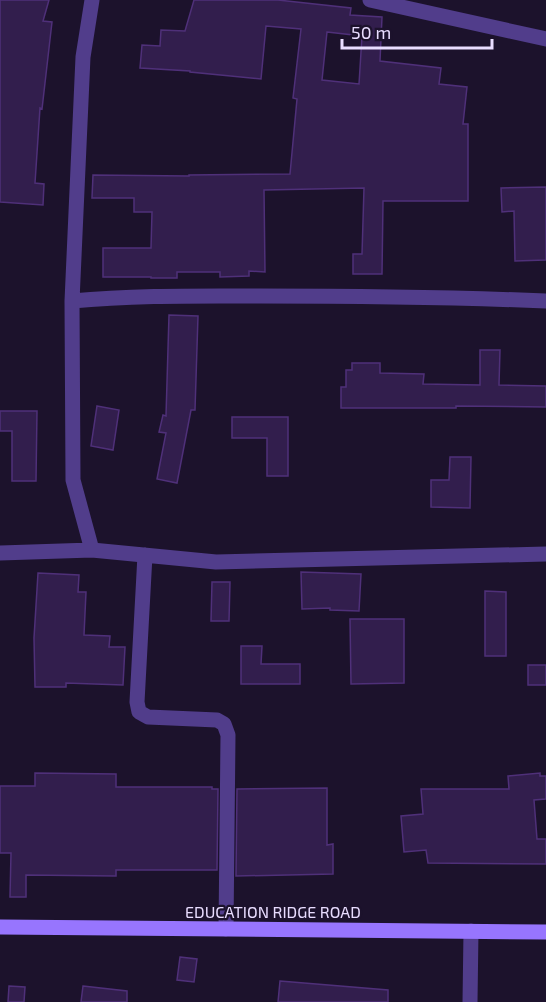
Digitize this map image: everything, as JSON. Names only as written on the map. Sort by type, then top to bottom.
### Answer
[{"type":"main road","name":"EDUCATION RIDGE ROAD","points":[[0,927],[546,932]]},
{"type":"street","points":[[92,0],[83,57],[72,301],[73,480],[92,550]]},
{"type":"street","points":[[370,0],[546,39]]},
{"type":"street","points":[[72,301],[165,296],[367,296],[546,301]]},
{"type":"street","points":[[0,553],[92,550],[216,562],[546,554]]},
{"type":"street","points":[[145,555],[137,702],[139,712],[147,717],[217,720],[224,724],[228,735],[226,929]]},
{"type":"street","points":[[470,1002],[471,931]]},
{"type":"building","points":[[0,0],[49,0],[43,21],[52,22],[42,109],[40,108],[35,183],[44,184],[43,205],[0,202]]},
{"type":"building","points":[[194,0],[278,0],[351,8],[350,15],[382,17],[380,61],[441,68],[439,84],[467,87],[463,124],[468,124],[468,201],[383,201],[382,274],[353,274],[353,254],[362,254],[364,188],[264,190],[265,272],[249,271],[249,276],[220,277],[220,272],[177,272],[177,278],[103,277],[103,248],[151,248],[152,212],[134,212],[134,198],[92,198],[93,175],[290,174],[297,99],[293,98],[301,29],[266,26],[261,79],[140,68],[142,45],[160,46],[161,30],[185,31]],"holes":[[[327,32],[362,36],[359,84],[322,80]]]},
{"type":"building","points":[[546,187],[546,260],[515,261],[514,211],[502,212],[501,188]]},
{"type":"building","points":[[169,315],[198,316],[195,410],[191,410],[177,483],[157,479],[166,433],[159,432],[163,415],[166,416]]},
{"type":"building","points":[[480,350],[500,350],[499,385],[546,386],[546,407],[341,408],[341,387],[346,387],[346,370],[352,370],[352,363],[380,363],[380,373],[424,374],[423,384],[480,385]]},
{"type":"building","points":[[97,406],[119,410],[113,450],[91,446]]},
{"type":"building","points":[[0,411],[37,411],[36,481],[12,481],[12,431],[0,431]]},
{"type":"building","points":[[232,417],[288,417],[288,476],[267,476],[267,438],[232,438]]},
{"type":"building","points":[[450,457],[471,457],[470,508],[431,507],[431,480],[449,480]]},
{"type":"building","points":[[301,572],[361,574],[359,611],[330,610],[330,608],[302,609]]},
{"type":"building","points":[[38,573],[79,575],[78,592],[86,592],[84,635],[110,636],[109,647],[125,647],[123,685],[66,683],[66,687],[35,687],[34,638]]},
{"type":"building","points":[[212,582],[230,582],[229,621],[211,621]]},
{"type":"building","points":[[485,591],[506,592],[506,656],[485,656]]},
{"type":"building","points":[[350,619],[404,619],[404,683],[351,684]]},
{"type":"building","points":[[241,646],[262,646],[261,664],[300,664],[300,684],[241,684]]},
{"type":"building","points":[[528,665],[546,665],[546,685],[528,685]]},
{"type":"building","points":[[35,773],[116,774],[116,787],[212,787],[212,789],[218,789],[217,870],[116,870],[116,876],[26,875],[26,897],[10,897],[11,853],[0,853],[0,786],[35,786]]},
{"type":"building","points":[[540,773],[540,776],[546,776],[546,799],[534,800],[537,839],[546,839],[546,864],[428,863],[426,850],[404,852],[401,816],[423,814],[421,789],[509,789],[508,776]]},
{"type":"building","points":[[327,788],[327,845],[333,844],[333,874],[236,876],[237,789]]},
{"type":"building","points":[[180,957],[197,959],[194,982],[177,980]]},
{"type":"building","points":[[280,981],[388,990],[388,1002],[278,1002]]},
{"type":"building","points":[[9,986],[25,987],[24,1002],[8,1002]]},
{"type":"building","points":[[83,986],[127,991],[127,1002],[81,1002]]}]
